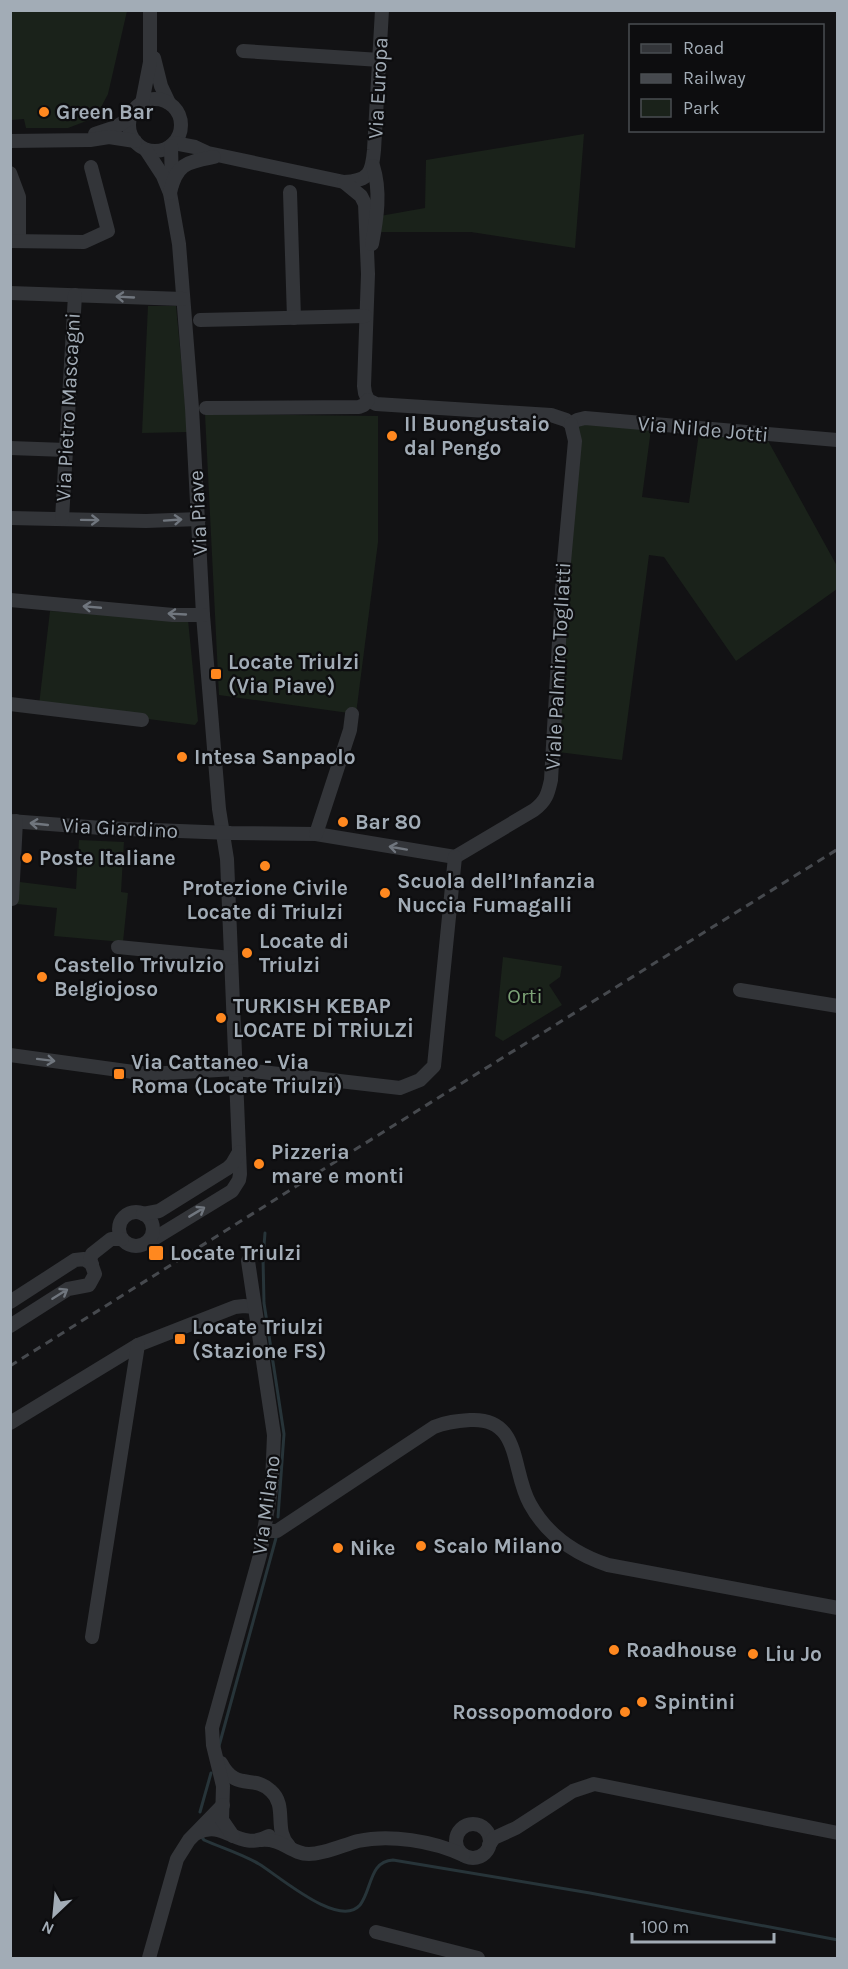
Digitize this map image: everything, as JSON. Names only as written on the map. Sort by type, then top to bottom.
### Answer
[{"type":"street","points":[[150,10],[156,72],[169,103],[177,111],[182,125],[205,145],[225,155]]},
{"type":"street","name":"Via Europa","points":[[368,274],[377,210],[378,181],[372,166],[382,10]]},
{"type":"street","points":[[142,103],[147,84],[151,35]]},
{"type":"street","points":[[243,51],[380,60]]},
{"type":"street","points":[[135,141],[129,128],[130,118],[135,109],[142,103],[155,99],[169,103]]},
{"type":"street","points":[[54,141],[102,132],[130,118]]},
{"type":"street","points":[[171,189],[172,145],[180,135],[182,125]]},
{"type":"street","points":[[10,141],[109,137],[135,141]]},
{"type":"street","name":"Via Piave","points":[[135,141],[146,150],[171,189],[179,244],[199,519],[203,615],[219,809],[227,859],[240,1150],[240,1180],[232,1191],[147,1243]]},
{"type":"street","points":[[146,150],[158,151],[172,145],[187,144],[208,153],[351,182],[371,197],[377,210]]},
{"type":"street","points":[[171,189],[187,163],[225,155]]},
{"type":"street","points":[[351,182],[369,174],[372,166]]},
{"type":"street","points":[[10,173],[19,197],[15,241],[84,242],[108,231],[91,167]]},
{"type":"street","points":[[351,182],[365,204],[368,274],[364,393],[368,400],[376,404],[552,415],[571,424]]},
{"type":"street","points":[[290,192],[294,318]]},
{"type":"street","points":[[10,293],[183,299]]},
{"type":"street","name":"Via Pietro Mascagni","points":[[62,519],[75,295]]},
{"type":"street","points":[[200,320],[365,316]]},
{"type":"street","points":[[206,408],[359,407],[368,400]]},
{"type":"street","name":"Via Nilde Jotti","points":[[571,424],[585,418],[837,440]]},
{"type":"street","name":"Viale Palmiro Togliatti","points":[[455,857],[534,810],[543,803],[548,795],[551,780],[563,573],[575,441],[571,424]]},
{"type":"street","points":[[10,448],[66,450]]},
{"type":"street","points":[[10,518],[147,521],[199,519]]},
{"type":"street","points":[[10,600],[173,615],[203,615]]},
{"type":"street","points":[[10,704],[142,720]]},
{"type":"street","points":[[316,834],[350,730],[352,714]]},
{"type":"street","points":[[12,899],[13,821]]},
{"type":"street","name":"Via Giardino","points":[[13,821],[57,826],[223,833],[316,834],[455,857]]},
{"type":"street","points":[[10,1055],[148,1074],[236,1070],[400,1088],[420,1080],[434,1066],[455,857]]},
{"type":"street","points":[[118,947],[231,958]]},
{"type":"street","points":[[740,990],[837,1006]]},
{"type":"street","points":[[122,1239],[119,1229],[123,1218],[132,1213],[143,1214],[159,1211],[228,1168],[240,1150]]},
{"type":"street","points":[[10,1326],[68,1289],[89,1285],[95,1274],[91,1256],[95,1250],[115,1238],[122,1239],[136,1247],[147,1243],[153,1234],[153,1224],[143,1214]]},
{"type":"street","points":[[10,1302],[75,1260],[84,1259],[92,1264]]},
{"type":"street","name":"Via Milano","points":[[213,1745],[212,1728],[260,1555],[272,1483],[274,1435],[248,1261]]},
{"type":"street","points":[[10,1423],[138,1345],[235,1307],[254,1307]]},
{"type":"street","points":[[92,1636],[138,1345]]},
{"type":"street","points":[[265,1531],[277,1531],[434,1427],[449,1422],[481,1420],[500,1426],[509,1438],[523,1490],[538,1518],[559,1540],[584,1556],[608,1565],[837,1608]]},
{"type":"street","points":[[213,1745],[227,1774],[245,1783],[264,1786],[272,1791],[281,1809],[280,1833],[291,1849]]},
{"type":"street","points":[[213,1745],[223,1786],[222,1820],[226,1829],[233,1836]]},
{"type":"street","points":[[149,1959],[174,1869],[183,1849],[223,1803],[228,1793],[236,1786],[245,1783]]},
{"type":"street","points":[[195,1834],[205,1829],[212,1829],[242,1841],[279,1841],[291,1849],[311,1854],[357,1841],[389,1838],[439,1847],[473,1858],[479,1857],[487,1850],[494,1838],[516,1828],[573,1791],[594,1784],[837,1833]]},
{"type":"street","points":[[261,1840],[270,1835],[280,1819]]},
{"type":"street","points":[[463,1855],[456,1846],[456,1839],[459,1830],[469,1824],[497,1833],[506,1833]]},
{"type":"street","points":[[485,1829],[490,1839],[489,1845]]},
{"type":"street","points":[[439,1847],[448,1846],[456,1839]]},
{"type":"street","points":[[376,1932],[478,1959]]},
{"type":"green space","points":[[10,11],[127,11],[108,94],[98,113],[89,120],[68,128],[26,128],[24,119],[11,120]]},
{"type":"green space","points":[[584,134],[575,248],[471,232],[379,232],[380,216],[425,208],[426,160]]},
{"type":"green space","points":[[148,306],[176,306],[188,432],[142,433]]},
{"type":"green space","points":[[205,414],[378,416],[378,542],[356,714],[219,695]]},
{"type":"green space","points":[[586,423],[651,429],[642,497],[689,503],[699,433],[767,439],[837,566],[837,589],[736,661],[664,557],[649,555],[622,760],[558,752],[577,428]]},
{"type":"green space","points":[[50,611],[188,620],[198,721],[195,725],[39,705]]},
{"type":"green space","points":[[79,840],[124,842],[121,892],[128,893],[123,942],[54,936],[57,908],[17,904],[20,882],[76,889]]},
{"type":"green space","name":"Orti","points":[[503,957],[562,966],[560,977],[549,985],[562,1005],[503,1041],[495,1036]]},
{"type":"waterway","points":[[265,1233],[264,1303],[284,1434],[278,1517]]},
{"type":"waterway","points":[[219,1746],[276,1538]]},
{"type":"waterway","points":[[200,1812],[211,1773]]},
{"type":"waterway","points":[[200,1835],[204,1840],[259,1864],[309,1898],[338,1910],[350,1911],[360,1905],[379,1865],[393,1860],[590,1893],[838,1940]]},
{"type":"railway","points":[[10,1366],[838,849]]},
{"type":"place","name":"Green Bar","points":[[44,112]]},
{"type":"place","name":"Il Buongustaio dal Pengo","points":[[392,436]]},
{"type":"place","name":"Locate Triulzi (Via Piave)","points":[[216,674]]},
{"type":"place","name":"Intesa Sanpaolo","points":[[182,757]]},
{"type":"place","name":"Bar 80","points":[[343,822]]},
{"type":"place","name":"Poste Italiane","points":[[27,858]]},
{"type":"place","name":"Protezione Civile Locate di Triulzi","points":[[265,866]]},
{"type":"place","name":"Scuola dell’Infanzia Nuccia Fumagalli","points":[[385,893]]},
{"type":"place","name":"Locate di Triulzi","points":[[247,953]]},
{"type":"place","name":"Castello Trivulzio Belgiojoso","points":[[42,977]]},
{"type":"place","name":"TURKISH KEBAP LOCATE Dİ TRİULZİ","points":[[221,1018]]},
{"type":"place","name":"Via Cattaneo - Via Roma (Locate Triulzi)","points":[[119,1074]]},
{"type":"place","name":"Pizzeria mare e monti","points":[[259,1164]]},
{"type":"place","name":"Locate Triulzi","points":[[156,1253]]},
{"type":"place","name":"Locate Triulzi (Stazione FS)","points":[[180,1339]]},
{"type":"place","name":"Scalo Milano","points":[[421,1546]]},
{"type":"place","name":"Nike","points":[[338,1548]]},
{"type":"place","name":"Roadhouse","points":[[614,1650]]},
{"type":"place","name":"Liu Jo","points":[[753,1654]]},
{"type":"place","name":"Spintini","points":[[642,1702]]},
{"type":"place","name":"Rossopomodoro","points":[[625,1712]]}]
